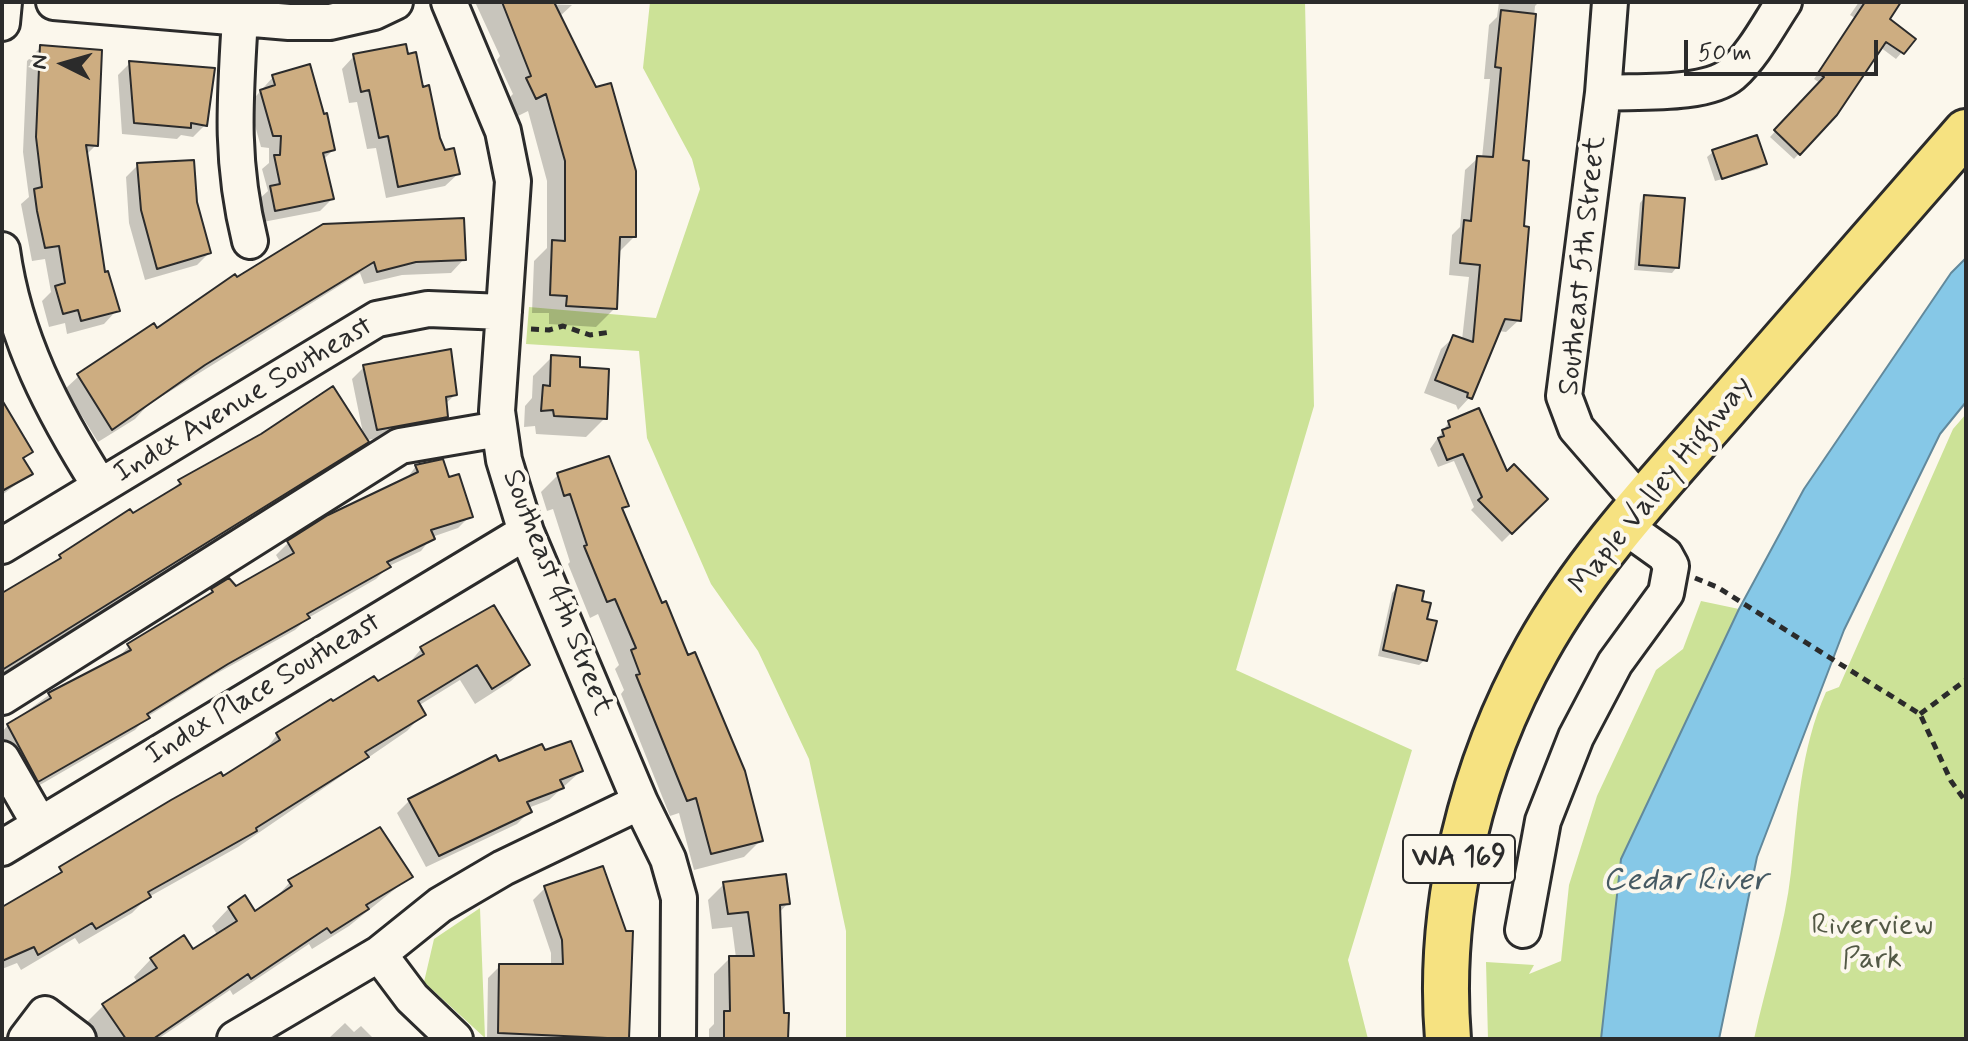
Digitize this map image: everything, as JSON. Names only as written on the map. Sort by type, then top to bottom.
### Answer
[{"type":"main road","name":"Maple Valley Highway","points":[[1448,1039],[1447,953],[1452,894],[1482,774],[1537,649],[1633,514],[1966,132]]},
{"type":"street","points":[[2,23],[4,2]]},
{"type":"street","points":[[54,2],[240,18],[330,22],[374,12],[395,2]]},
{"type":"street","name":"Southeast 4th Street","points":[[449,2],[503,131],[513,181],[497,411],[504,460],[526,532],[640,802],[668,859],[679,898],[678,1039]]},
{"type":"street","name":"Southeast 5th Street","points":[[1523,930],[1543,821],[1576,737],[1615,663],[1666,593],[1671,566],[1576,428],[1564,396],[1603,93],[1610,2]]},
{"type":"street","points":[[1603,93],[1698,88],[1729,77],[1749,57],[1784,2]]},
{"type":"street","points":[[240,18],[234,150],[250,241]]},
{"type":"street","points":[[2,250],[24,346],[59,421],[100,486]]},
{"type":"street","name":"Index Avenue Southeast","points":[[2,546],[377,319],[428,309],[503,318]]},
{"type":"street","points":[[2,697],[400,446],[499,429]]},
{"type":"street","name":"Index Place Southeast","points":[[2,848],[526,532]]},
{"type":"street","points":[[2,759],[40,825]]},
{"type":"street","points":[[235,1039],[379,954],[440,905],[503,868],[640,802]]},
{"type":"street","points":[[379,954],[412,998],[455,1039]]},
{"type":"street","points":[[26,1039],[45,1014],[78,1039]]},
{"type":"path","points":[[503,318],[542,330],[569,326],[590,335],[611,332]]},
{"type":"path","points":[[1695,577],[1717,587],[1920,714],[1951,781],[1966,802]]},
{"type":"path","points":[[1920,714],[1966,680]]},
{"type":"green space","points":[[650,2],[1305,2],[1314,406],[1236,670],[1412,750],[1348,960],[1368,1039],[846,1039],[846,931],[809,759],[758,651],[711,584],[647,438],[639,351],[526,344],[529,307],[656,318],[700,189],[692,159],[643,68]]},
{"type":"green space","name":"Riverview Park","points":[[1966,414],[1966,1039],[1754,1039],[1784,914],[1801,780],[1817,714],[1826,692],[1839,687],[1953,429]]},
{"type":"green space","points":[[1701,601],[1739,609],[1621,859],[1601,1039],[1488,1039],[1486,962],[1534,965],[1529,974],[1561,961],[1569,885],[1597,796],[1656,670],[1683,649]]},
{"type":"green space","points":[[480,908],[485,1038],[424,982],[434,939]]},
{"type":"water","name":"Cedar River","points":[[1966,258],[1966,402],[1940,434],[1844,630],[1757,857],[1719,1039],[1601,1039],[1621,859],[1739,609],[1804,489],[1951,273]]},
{"type":"building","points":[[502,2],[554,2],[596,87],[611,83],[636,171],[636,237],[620,237],[617,309],[566,306],[567,296],[550,295],[552,240],[565,241],[565,161],[546,94],[536,99],[526,78],[531,76]]},
{"type":"building","points":[[1865,2],[1901,2],[1890,19],[1916,39],[1904,54],[1886,42],[1837,115],[1800,155],[1774,130],[1824,77],[1818,73]]},
{"type":"building","points":[[1501,10],[1536,14],[1523,160],[1529,161],[1524,226],[1529,227],[1521,321],[1505,319],[1472,399],[1467,397],[1468,393],[1435,380],[1453,335],[1473,342],[1480,265],[1460,263],[1464,220],[1471,221],[1477,156],[1493,157],[1501,68],[1495,67]]},
{"type":"building","points":[[406,44],[408,54],[416,52],[423,87],[429,85],[440,138],[445,150],[454,148],[460,174],[398,187],[388,136],[379,138],[369,90],[361,92],[353,54]]},
{"type":"building","points":[[40,45],[102,50],[98,146],[86,145],[105,272],[108,271],[120,311],[81,321],[78,310],[63,314],[55,286],[65,283],[59,246],[45,248],[37,211],[34,189],[42,187],[36,137]]},
{"type":"building","points":[[129,61],[215,68],[207,126],[191,123],[191,128],[134,123]]},
{"type":"building","points":[[310,64],[324,114],[327,113],[335,150],[323,153],[334,199],[275,211],[270,186],[280,184],[274,155],[280,155],[281,136],[273,136],[260,90],[275,85],[272,75]]},
{"type":"building","points":[[1757,135],[1767,164],[1722,179],[1712,150]]},
{"type":"building","points":[[194,160],[197,202],[211,253],[157,269],[141,210],[137,163]]},
{"type":"building","points":[[1644,195],[1685,198],[1679,268],[1639,265]]},
{"type":"building","points":[[464,218],[466,260],[416,262],[377,272],[374,262],[205,365],[112,430],[77,374],[154,323],[157,328],[235,274],[237,277],[323,224]]},
{"type":"building","points":[[451,349],[457,395],[446,397],[448,417],[377,430],[363,365]]},
{"type":"building","points":[[551,355],[580,357],[580,367],[609,369],[607,419],[554,416],[553,410],[541,411],[543,385],[550,386]]},
{"type":"building","points":[[333,386],[369,442],[2,670],[2,593],[61,558],[59,555],[130,509],[133,513],[181,484],[178,480],[261,434]]},
{"type":"building","points":[[2,400],[33,452],[23,458],[33,474],[2,491]]},
{"type":"building","points":[[1479,408],[1507,471],[1514,464],[1548,499],[1512,534],[1478,500],[1482,497],[1463,454],[1447,460],[1438,438],[1444,436],[1442,430],[1450,427],[1448,421]]},
{"type":"building","points":[[609,456],[629,506],[622,508],[662,603],[666,601],[688,655],[695,652],[745,771],[763,841],[711,854],[696,798],[687,801],[636,675],[640,674],[631,650],[636,648],[615,599],[607,602],[584,546],[587,545],[570,494],[564,496],[557,473]]},
{"type":"building","points":[[443,459],[449,477],[459,474],[473,517],[431,530],[435,539],[387,562],[391,567],[307,614],[310,618],[147,714],[150,718],[38,782],[7,724],[51,698],[48,693],[131,650],[127,644],[213,592],[211,589],[229,578],[236,586],[294,553],[287,541],[328,515],[418,472],[415,465]]},
{"type":"building","points":[[1397,585],[1424,591],[1422,601],[1431,603],[1427,619],[1437,621],[1427,661],[1383,650]]},
{"type":"building","points":[[494,605],[530,665],[492,689],[477,665],[418,701],[426,715],[365,752],[369,757],[256,828],[257,831],[148,892],[151,897],[96,929],[92,923],[38,955],[34,947],[2,961],[2,907],[62,872],[59,867],[221,772],[223,776],[280,740],[276,733],[331,699],[333,701],[374,676],[378,681],[424,654],[420,647]]},
{"type":"building","points":[[571,741],[583,771],[560,780],[564,788],[527,802],[532,812],[439,856],[408,799],[496,755],[499,761],[542,744],[545,750]]},
{"type":"building","points":[[380,827],[413,877],[366,905],[369,909],[331,933],[327,928],[251,979],[248,974],[153,1039],[126,1039],[102,1004],[157,968],[150,958],[184,935],[193,949],[237,921],[228,907],[245,895],[255,911],[292,886],[288,880]]},
{"type":"building","points":[[603,866],[626,931],[633,931],[629,1039],[498,1033],[499,964],[563,964],[562,940],[544,886]]},
{"type":"building","points":[[786,874],[790,904],[780,905],[784,1013],[789,1013],[788,1039],[724,1039],[724,1011],[730,1011],[729,956],[754,956],[748,912],[728,914],[723,882]]}]
